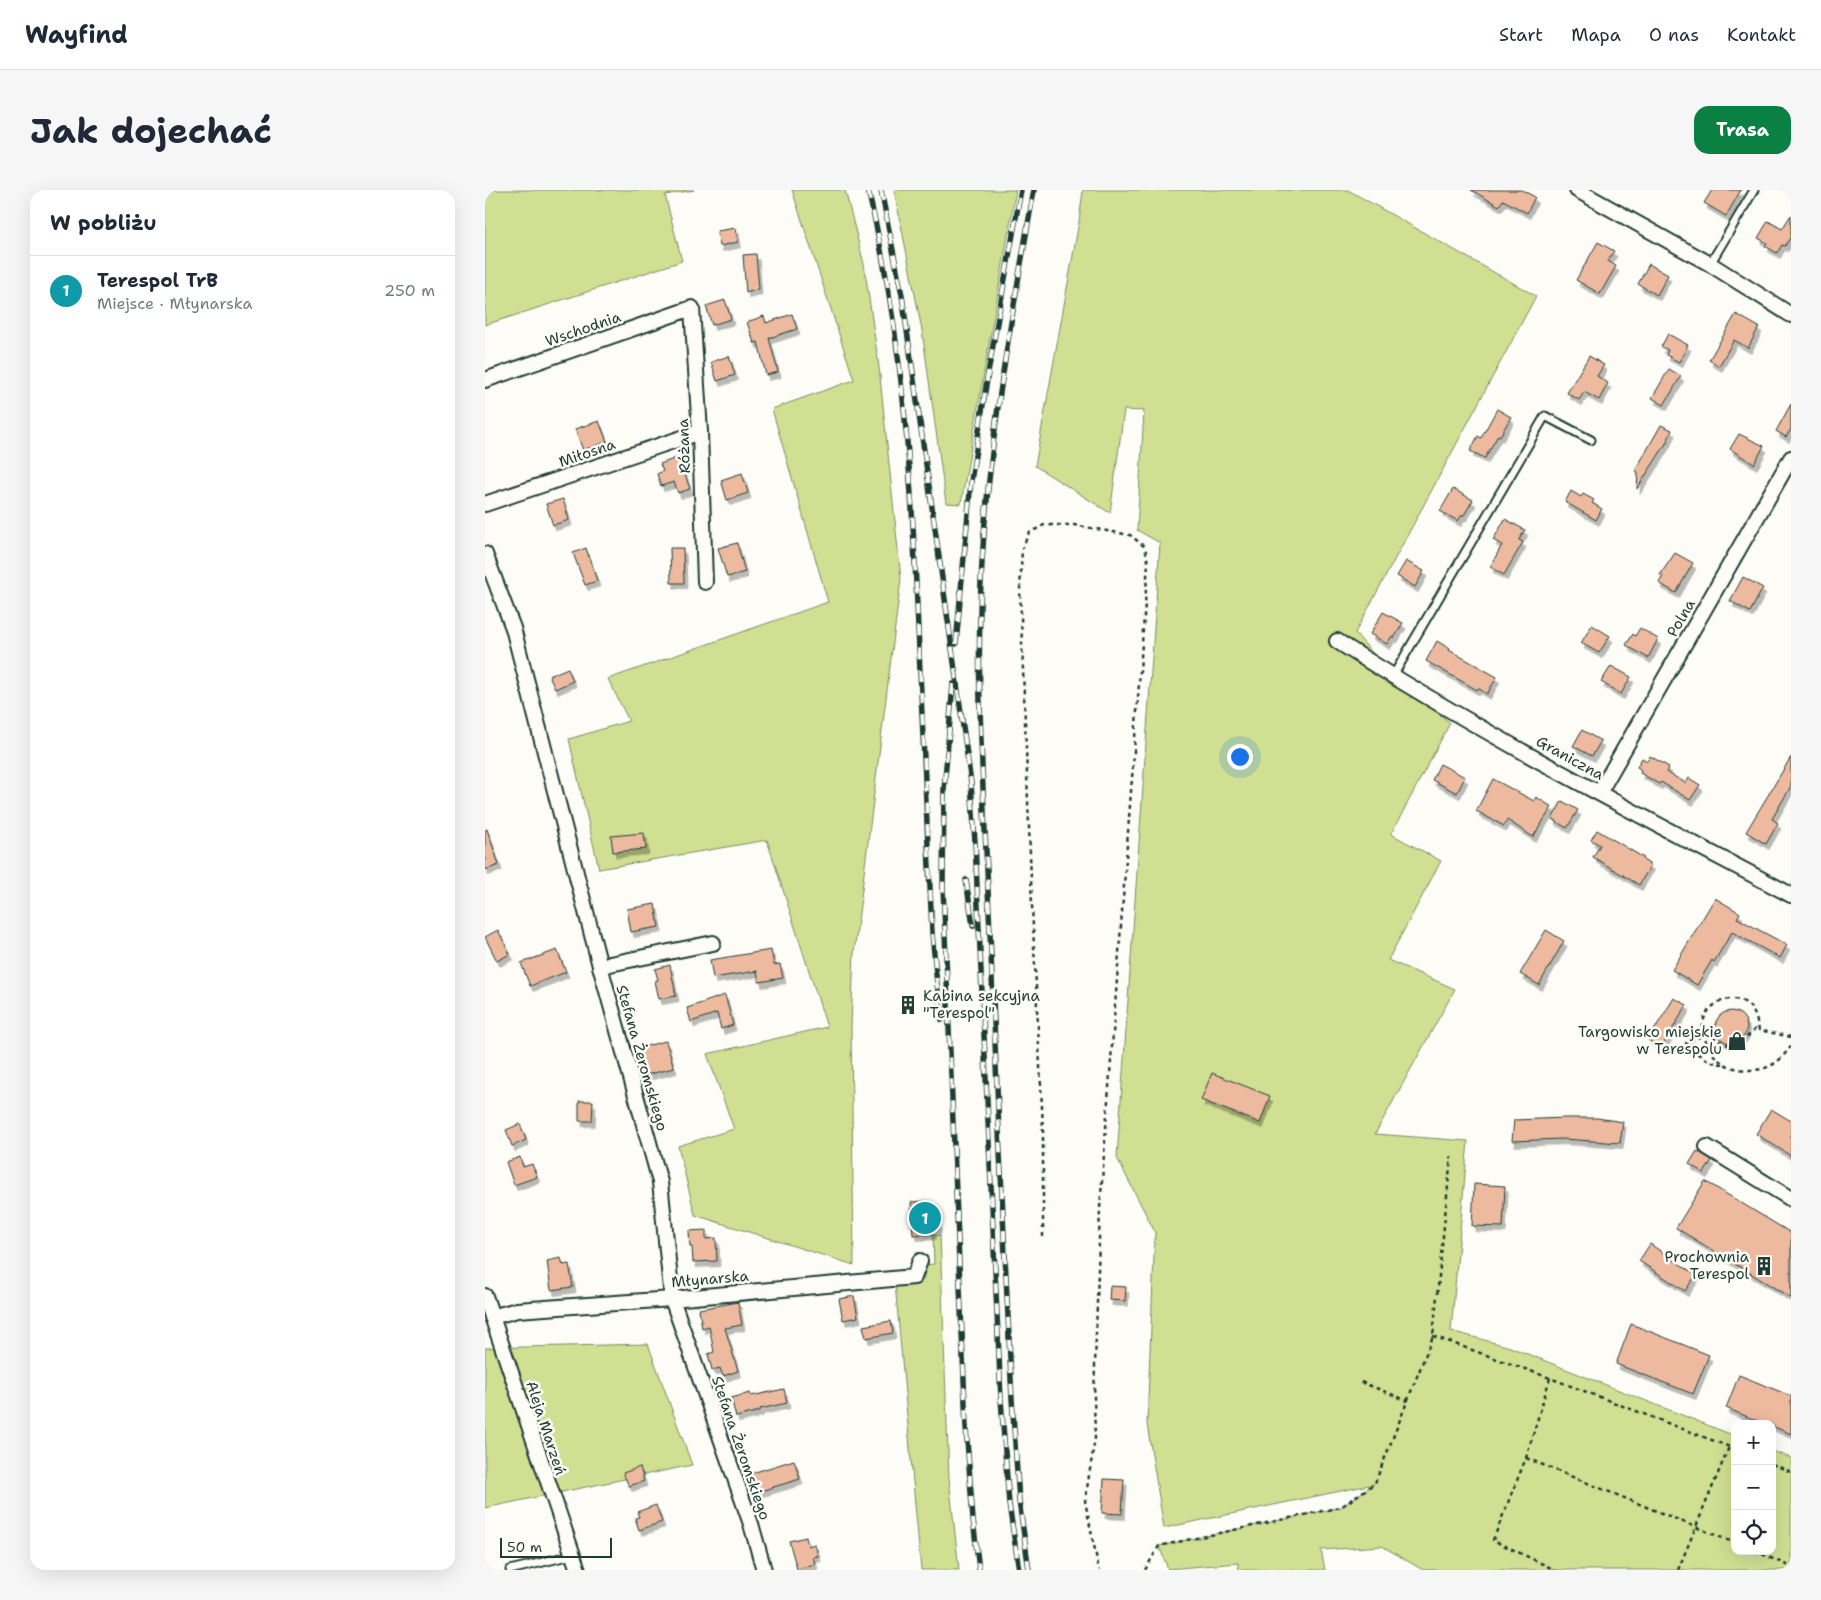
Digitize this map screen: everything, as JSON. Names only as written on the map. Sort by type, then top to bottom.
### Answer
[{"type":"street","points":[[1577,190],[1710,264],[1791,314]]},
{"type":"street","name":"Wschodnia","points":[[485,380],[692,308]]},
{"type":"street","name":"Różana","points":[[692,308],[700,432],[705,582]]},
{"type":"street","name":"Miłosna","points":[[485,504],[700,432]]},
{"type":"street","name":"Polna","points":[[1599,793],[1791,458]]},
{"type":"street","name":"Stefana Żeromskiego","points":[[485,554],[513,628],[600,966],[660,1182],[672,1299],[751,1524],[764,1570]]},
{"type":"street","name":"Graniczna","points":[[1337,641],[1393,676],[1599,793],[1791,895]]},
{"type":"street","points":[[600,966],[713,943]]},
{"type":"street","points":[[1707,1147],[1791,1199]]},
{"type":"street","name":"Młynarska","points":[[492,1317],[517,1310],[672,1299],[914,1277],[921,1261]]},
{"type":"street","name":"Aleja Marzeń","points":[[485,1296],[578,1570]]},
{"type":"lane","points":[[1710,264],[1754,190]]},
{"type":"lane","points":[[1393,676],[1545,416],[1591,440]]},
{"type":"lane","points":[[509,1570],[572,1555]]},
{"type":"path","points":[[1043,1237],[1043,1127],[1020,590],[1022,549],[1029,532],[1045,525],[1074,525],[1129,536],[1145,547],[1148,563],[1101,1208],[1094,1397],[1095,1438],[1085,1501],[1099,1570]]},
{"type":"path","points":[[1791,1037],[1759,1030],[1755,1015],[1746,1004],[1739,1000],[1715,1003],[1707,1012],[1702,1028],[1712,1053],[1720,1061],[1736,1070],[1760,1071],[1777,1063],[1791,1046]]},
{"type":"path","points":[[1725,1064],[1714,1064],[1700,1056],[1686,1043],[1704,1035],[1710,1035],[1724,1044],[1736,1046],[1758,1026]]},
{"type":"path","points":[[1145,1570],[1159,1546],[1341,1507],[1375,1483],[1433,1336],[1451,1156]]},
{"type":"path","points":[[1433,1336],[1550,1378],[1729,1447],[1678,1570]]},
{"type":"path","points":[[1550,1378],[1526,1458],[1493,1540],[1555,1570]]},
{"type":"path","points":[[1361,1382],[1408,1401]]},
{"type":"path","points":[[1526,1458],[1731,1541]]},
{"type":"path","points":[[1774,1465],[1791,1472]]},
{"type":"path","points":[[1764,1555],[1791,1567]]},
{"type":"green space","points":[[485,190],[694,190],[665,195],[682,261],[485,325]]},
{"type":"green space","points":[[792,190],[845,190],[864,264],[879,367],[901,579],[854,953],[851,1026],[854,1265],[695,1215],[678,1146],[734,1129],[707,1054],[827,1027],[767,840],[599,869],[569,739],[629,721],[608,679],[828,602],[772,409],[854,380]]},
{"type":"green space","points":[[894,190],[1016,190],[961,504],[946,503],[922,330]]},
{"type":"green space","points":[[1083,190],[1348,190],[1536,296],[1355,633],[1393,676],[1450,723],[1391,834],[1441,861],[1388,960],[1455,989],[1375,1134],[1468,1141],[1451,1331],[1510,1347],[1731,1434],[1731,1555],[1776,1555],[1776,1452],[1791,1458],[1791,1570],[1423,1570],[1382,1546],[1321,1550],[1325,1570],[1239,1570],[1238,1563],[1168,1569],[1159,1546],[1341,1507],[1374,1484],[1164,1528],[1147,1424],[1155,1232],[1117,1158],[1160,543],[1137,530],[1144,411],[1124,410],[1110,513],[1035,466],[1079,222]]},
{"type":"green space","points":[[940,1235],[949,1479],[959,1570],[921,1570],[895,1283],[924,1279],[923,1265],[934,1264],[933,1236]]},
{"type":"green space","points":[[648,1344],[692,1465],[485,1508],[485,1348]]},
{"type":"building","points":[[1471,190],[1522,190],[1535,197],[1527,213],[1503,200],[1499,206]]},
{"type":"building","points":[[1712,190],[1741,190],[1726,216],[1704,203]]},
{"type":"building","points":[[1791,215],[1791,236],[1785,246],[1782,245],[1777,253],[1765,246],[1767,243],[1758,238],[1768,221],[1782,229]]},
{"type":"building","points":[[736,228],[738,242],[720,246],[717,231]]},
{"type":"building","points":[[1598,242],[1614,251],[1608,261],[1616,266],[1600,294],[1576,280]]},
{"type":"building","points":[[756,254],[759,289],[746,293],[743,255]]},
{"type":"building","points":[[1649,264],[1668,275],[1657,295],[1638,284]]},
{"type":"building","points":[[725,300],[731,319],[712,325],[706,306]]},
{"type":"building","points":[[792,314],[797,329],[769,338],[778,372],[766,375],[758,342],[754,343],[747,322],[764,316],[766,323]]},
{"type":"building","points":[[1736,314],[1759,327],[1748,348],[1734,340],[1719,366],[1709,360]]},
{"type":"building","points":[[1668,334],[1688,345],[1679,362],[1666,355],[1668,350],[1661,347]]},
{"type":"building","points":[[729,356],[735,375],[717,381],[711,362]]},
{"type":"building","points":[[1589,356],[1604,365],[1597,376],[1608,383],[1599,400],[1584,392],[1579,400],[1567,393]]},
{"type":"building","points":[[1669,369],[1681,376],[1664,405],[1652,398]]},
{"type":"building","points":[[1791,404],[1791,429],[1786,437],[1776,431]]},
{"type":"building","points":[[1497,409],[1511,417],[1485,458],[1470,451],[1478,436],[1481,438]]},
{"type":"building","points":[[599,421],[607,442],[583,450],[575,429]]},
{"type":"building","points":[[1661,425],[1672,430],[1667,442],[1637,489],[1638,472],[1635,471]]},
{"type":"building","points":[[1739,434],[1764,446],[1754,464],[1730,449]]},
{"type":"building","points":[[679,457],[690,489],[678,493],[674,482],[661,486],[657,474],[663,471],[660,464]]},
{"type":"building","points":[[742,473],[748,493],[727,500],[721,480]]},
{"type":"building","points":[[1453,489],[1473,500],[1458,521],[1440,511]]},
{"type":"building","points":[[1571,491],[1581,497],[1583,494],[1594,500],[1592,503],[1602,509],[1596,520],[1565,502]]},
{"type":"building","points":[[563,499],[569,520],[553,525],[546,504]]},
{"type":"building","points":[[1505,519],[1525,530],[1519,540],[1523,542],[1504,575],[1490,567],[1502,545],[1493,540]]},
{"type":"building","points":[[737,543],[745,572],[727,577],[718,548]]},
{"type":"building","points":[[586,548],[597,581],[585,585],[573,553]]},
{"type":"building","points":[[670,548],[683,548],[684,583],[671,583]]},
{"type":"building","points":[[1675,553],[1693,563],[1676,593],[1659,583],[1663,576],[1660,575]]},
{"type":"building","points":[[1406,561],[1424,571],[1415,587],[1397,576]]},
{"type":"building","points":[[1743,577],[1763,588],[1750,612],[1730,601]]},
{"type":"building","points":[[1383,612],[1403,623],[1394,638],[1392,636],[1387,644],[1370,634]]},
{"type":"building","points":[[1592,625],[1610,636],[1599,653],[1581,643]]},
{"type":"building","points":[[1640,628],[1658,639],[1648,658],[1626,645],[1633,634],[1635,636]]},
{"type":"building","points":[[1437,641],[1449,650],[1497,677],[1487,694],[1426,661]]},
{"type":"building","points":[[1611,666],[1631,677],[1621,694],[1601,682]]},
{"type":"building","points":[[568,668],[573,681],[555,689],[549,676]]},
{"type":"building","points":[[1582,730],[1601,741],[1592,756],[1573,746]]},
{"type":"building","points":[[1650,756],[1669,767],[1666,772],[1686,783],[1689,778],[1700,785],[1690,800],[1661,782],[1659,784],[1640,773],[1641,770],[1637,767],[1642,758],[1647,761]]},
{"type":"building","points":[[1791,757],[1791,786],[1772,819],[1778,823],[1766,844],[1746,832]]},
{"type":"building","points":[[1440,764],[1465,777],[1457,793],[1432,780]]},
{"type":"building","points":[[1493,779],[1534,801],[1536,797],[1552,807],[1533,837],[1507,820],[1504,826],[1476,811]]},
{"type":"building","points":[[1562,801],[1578,810],[1567,828],[1552,819]]},
{"type":"building","points":[[487,829],[499,865],[485,870],[485,830]]},
{"type":"building","points":[[1597,830],[1644,858],[1643,860],[1651,865],[1639,885],[1593,857],[1600,845],[1591,840]]},
{"type":"building","points":[[644,833],[646,849],[613,852],[611,836]]},
{"type":"building","points":[[1715,898],[1740,913],[1737,918],[1787,945],[1780,958],[1732,932],[1714,962],[1712,960],[1697,985],[1672,970]]},
{"type":"building","points":[[655,904],[659,927],[631,932],[627,909]]},
{"type":"building","points":[[498,930],[510,954],[497,961],[485,937]]},
{"type":"building","points":[[1546,930],[1564,941],[1539,985],[1520,974]]},
{"type":"building","points":[[557,950],[566,972],[530,986],[521,963]]},
{"type":"building","points":[[771,950],[774,965],[780,964],[783,978],[759,982],[757,971],[713,978],[710,960]]},
{"type":"building","points":[[670,965],[676,996],[659,999],[655,981],[658,980],[655,969]]},
{"type":"building","points":[[725,995],[733,1025],[721,1029],[717,1013],[691,1022],[687,1008]]},
{"type":"building","points":[[1674,998],[1687,1005],[1661,1048],[1648,1040]]},
{"type":"building","points":[[1731,1011],[1742,1016],[1747,1027],[1742,1038],[1731,1043],[1720,1038],[1715,1027],[1720,1016]]},
{"type":"building","points":[[666,1041],[674,1068],[646,1075],[638,1048]]},
{"type":"building","points":[[1212,1073],[1270,1096],[1260,1123],[1201,1100]]},
{"type":"building","points":[[579,1101],[593,1101],[592,1121],[579,1121]]},
{"type":"building","points":[[1771,1109],[1791,1121],[1791,1156],[1756,1134]]},
{"type":"building","points":[[1597,1118],[1623,1122],[1620,1143],[1563,1139],[1512,1141],[1514,1120]]},
{"type":"building","points":[[520,1124],[526,1140],[512,1146],[506,1130]]},
{"type":"building","points":[[1697,1151],[1712,1160],[1704,1173],[1689,1164]]},
{"type":"building","points":[[520,1157],[523,1167],[532,1164],[537,1177],[514,1185],[506,1162]]},
{"type":"building","name":"Prochownia Terespol","points":[[1705,1181],[1791,1233],[1791,1298],[1676,1228]]},
{"type":"building","points":[[1474,1184],[1505,1186],[1503,1227],[1472,1226]]},
{"type":"building","points":[[927,1201],[927,1207],[938,1207],[938,1229],[933,1229],[933,1234],[913,1235],[911,1202]]},
{"type":"building","points":[[706,1230],[706,1239],[716,1238],[717,1261],[693,1262],[689,1231]]},
{"type":"building","points":[[1650,1244],[1696,1275],[1685,1291],[1639,1261]]},
{"type":"building","points":[[561,1258],[563,1265],[569,1264],[573,1287],[551,1290],[547,1261]]},
{"type":"building","points":[[1110,1286],[1126,1287],[1125,1301],[1109,1300]]},
{"type":"building","points":[[854,1296],[858,1317],[843,1320],[839,1299]]},
{"type":"building","points":[[738,1302],[742,1325],[725,1328],[738,1371],[723,1376],[720,1368],[712,1370],[708,1354],[714,1352],[709,1326],[702,1328],[699,1309]]},
{"type":"building","points":[[891,1321],[893,1333],[866,1338],[863,1326]]},
{"type":"building","points":[[1631,1324],[1709,1355],[1693,1394],[1616,1364]]},
{"type":"building","points":[[1739,1375],[1791,1396],[1791,1434],[1776,1428],[1776,1420],[1755,1420],[1726,1408]]},
{"type":"building","points":[[784,1389],[787,1403],[736,1417],[731,1398],[750,1393],[751,1396]]},
{"type":"building","points":[[794,1460],[800,1479],[754,1493],[749,1474]]},
{"type":"building","points":[[640,1467],[644,1481],[629,1486],[623,1473]]},
{"type":"building","points":[[1104,1479],[1124,1480],[1122,1514],[1102,1513]]},
{"type":"building","points":[[656,1505],[662,1522],[639,1530],[635,1518],[639,1517],[637,1512]]},
{"type":"building","points":[[806,1537],[808,1546],[815,1544],[818,1556],[813,1557],[815,1564],[797,1569],[789,1541]]},
{"type":"railway","points":[[868,190],[890,298],[898,353],[909,462],[916,573],[932,933],[942,1020]]},
{"type":"railway","points":[[881,190],[902,295],[971,783],[1001,1399],[1009,1504],[1019,1570]]},
{"type":"railway","points":[[956,644],[971,481],[988,373],[1021,190]]},
{"type":"railway","points":[[1029,1570],[1019,1501],[1012,1399],[983,788],[979,664],[984,533],[994,434],[1034,190]]},
{"type":"railway","points":[[953,684],[944,790],[943,887],[966,1427],[979,1570]]},
{"type":"railway","points":[[966,880],[973,926]]},
{"type":"place","name":"Kabina sekcyjna \"Terespol\"","points":[[908,1005]]},
{"type":"place","name":"Targowisko miejskie w Terespolu","points":[[1737,1041]]},
{"type":"place","name":"Terespol TrB","points":[[925,1218]]},
{"type":"place","name":"Prochownia Terespol","points":[[1764,1266]]}]
